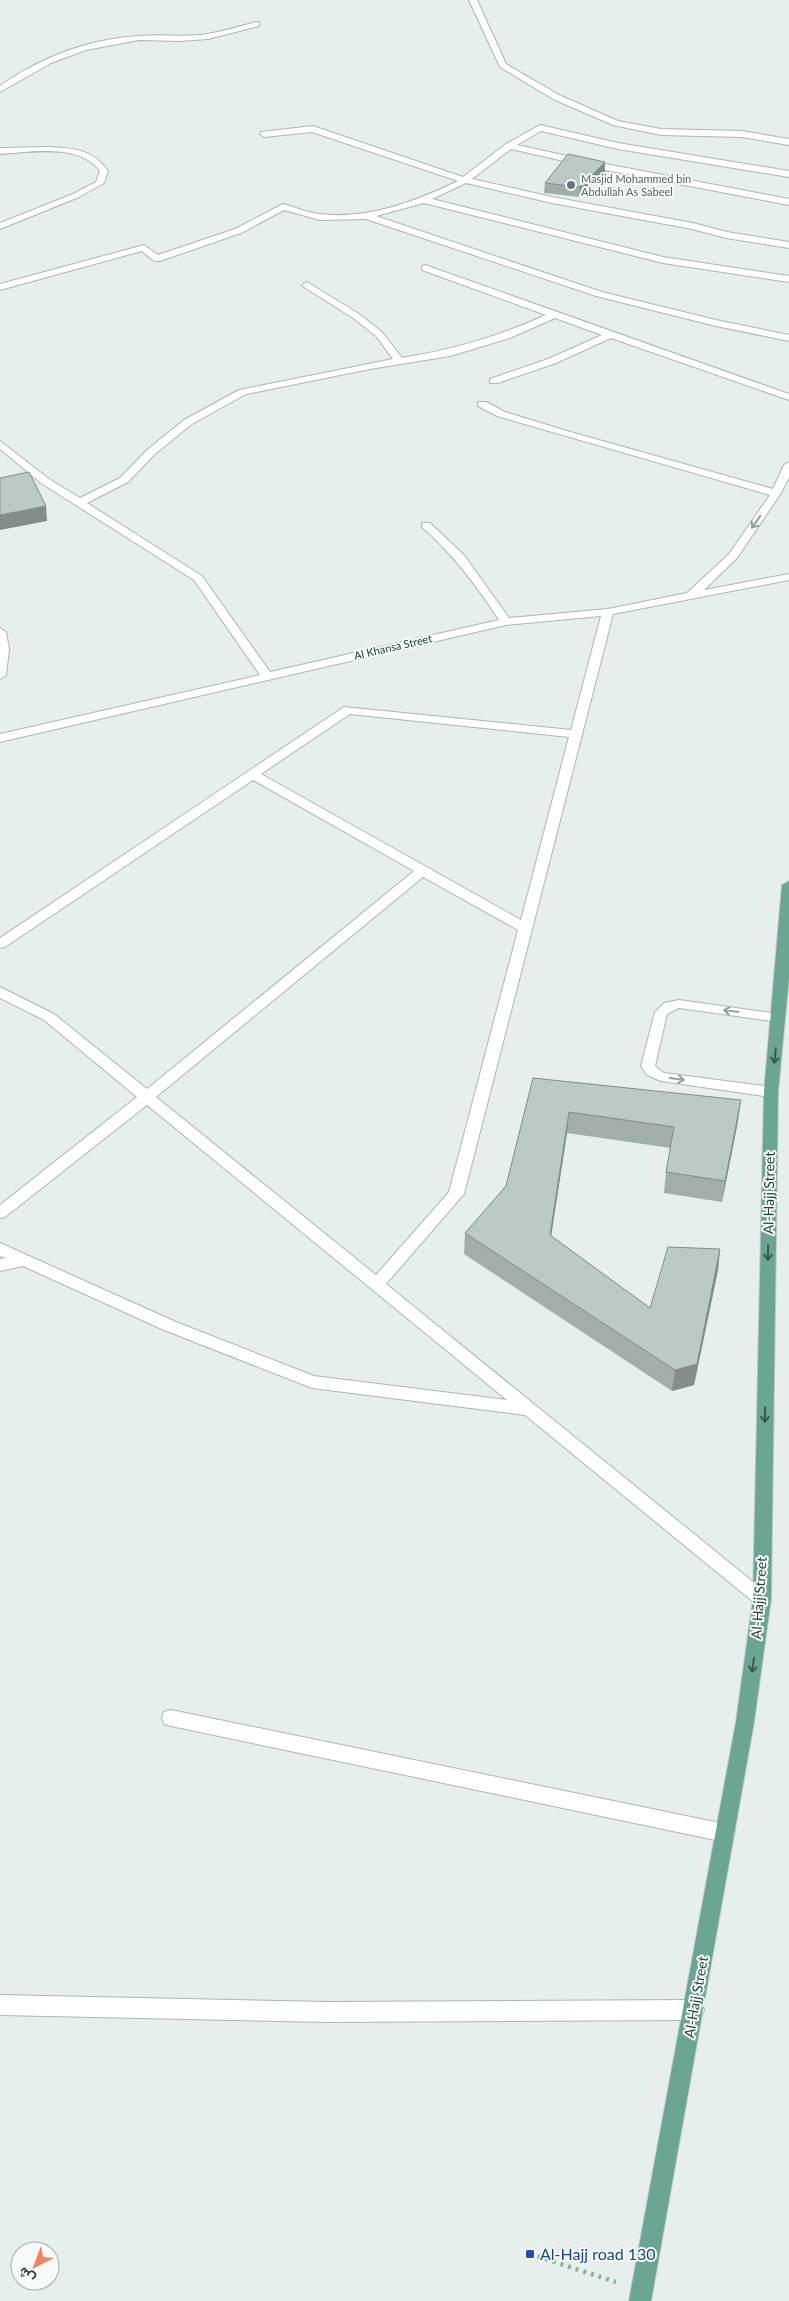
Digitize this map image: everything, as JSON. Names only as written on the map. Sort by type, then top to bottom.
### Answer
[{"type":"main road","name":"Al-Hajj Street","points":[[642,2296],[745,1722],[762,1599],[771,1092],[779,1018],[789,885]]},
{"type":"street","points":[[473,0],[503,65],[556,97],[616,123],[661,132],[742,134],[789,142]]},
{"type":"street","points":[[0,90],[22,74],[53,59],[90,47],[138,38],[194,38],[256,24]]},
{"type":"street","points":[[0,287],[144,248],[157,260],[238,231],[283,207],[320,217],[367,216],[424,200],[464,180],[509,146],[540,128],[618,146],[789,174]]},
{"type":"street","points":[[264,134],[314,129],[464,180],[552,200],[693,226],[726,235],[789,245]]},
{"type":"street","points":[[509,146],[595,165],[789,202]]},
{"type":"street","points":[[0,151],[49,150],[81,153],[96,159],[104,171],[100,183],[85,192],[19,216],[0,226]]},
{"type":"street","points":[[424,200],[663,260],[789,279]]},
{"type":"street","points":[[367,216],[599,294],[716,323],[789,338]]},
{"type":"street","points":[[425,268],[789,398]]},
{"type":"street","points":[[307,285],[356,316],[379,334],[399,361]]},
{"type":"street","points":[[79,503],[124,480],[151,452],[188,422],[243,392],[399,361],[450,353],[482,345],[555,315]]},
{"type":"street","points":[[494,381],[552,361],[609,335]]},
{"type":"street","points":[[482,404],[502,414],[563,433],[776,493]]},
{"type":"street","points":[[0,444],[33,472],[198,578],[267,676]]},
{"type":"street","points":[[689,598],[733,556],[776,493],[789,465]]},
{"type":"street","points":[[16,477],[33,472]]},
{"type":"street","points":[[426,525],[446,540],[485,588],[506,622]]},
{"type":"street","name":"Al Khansa Street","points":[[0,738],[506,622],[608,612],[689,598],[789,577]]},
{"type":"street","points":[[376,1284],[456,1194],[608,612]]},
{"type":"street","points":[[0,632],[3,650],[0,675]]},
{"type":"street","points":[[0,944],[348,710],[575,734]]},
{"type":"street","points":[[252,774],[524,928]]},
{"type":"street","points":[[0,1213],[147,1097],[422,871]]},
{"type":"street","points":[[0,992],[49,1017],[762,1599]]},
{"type":"street","points":[[0,1249],[170,1326],[312,1382],[529,1409]]},
{"type":"street","points":[[0,1264],[24,1260]]},
{"type":"street","points":[[171,1718],[725,1833]]},
{"type":"street","points":[[0,2005],[328,2012],[694,2010]]},
{"type":"lane","points":[[771,1092],[661,1076],[652,1072],[648,1066],[661,1012],[669,1006],[679,1004],[779,1018]]},
{"type":"path","points":[[530,2254],[642,2296]]},
{"type":"building","points":[[568,154],[605,162],[580,187],[545,183]]},
{"type":"building","points":[[29,472],[46,506],[0,515],[0,478]]},
{"type":"building","points":[[533,1078],[741,1100],[725,1181],[666,1172],[674,1127],[569,1112],[550,1235],[650,1308],[668,1247],[720,1249],[697,1364],[675,1370],[465,1233],[506,1186]]},
{"type":"place","name":"Masjid Mohammed bin Abdullah As Sabeel","points":[[571,185]]},
{"type":"place","name":"Al-Hajj road 130","points":[[530,2254]]}]
